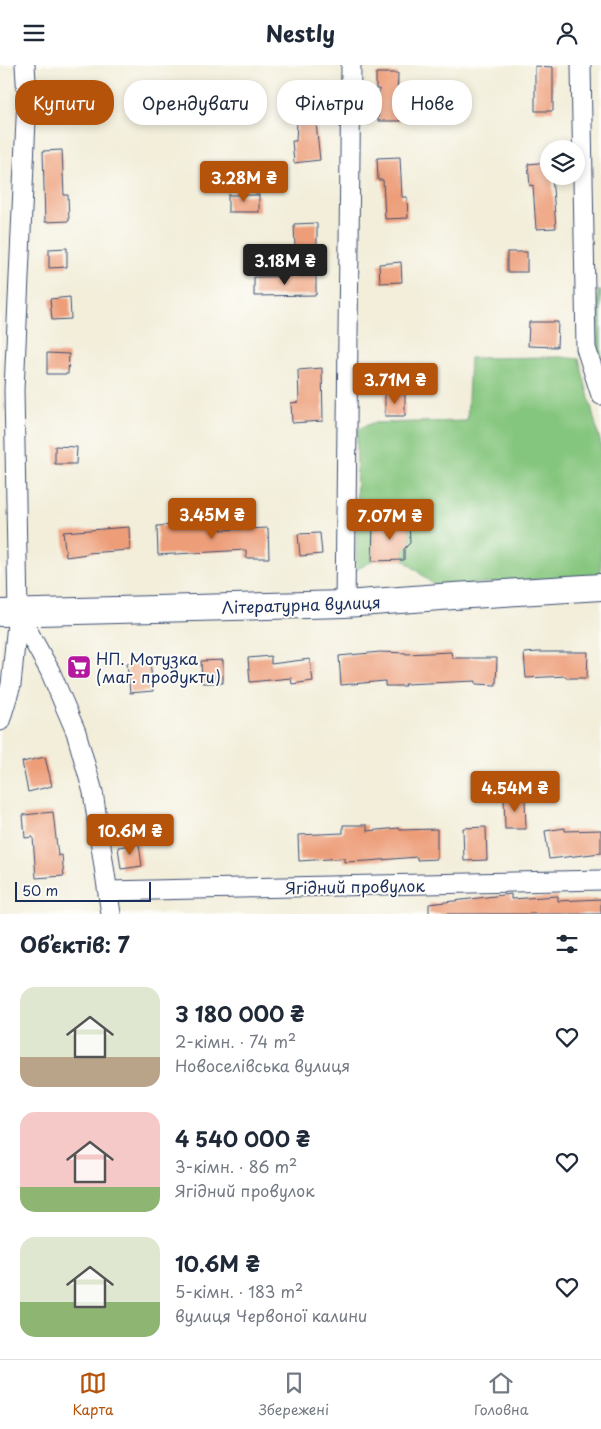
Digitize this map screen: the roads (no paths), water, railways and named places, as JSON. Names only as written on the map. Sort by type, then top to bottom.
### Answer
[{"type":"street","points":[[0,721],[11,685],[9,613],[14,390],[27,97],[25,65]]},
{"type":"street","points":[[345,604],[351,65]]},
{"type":"street","points":[[580,65],[586,348],[601,395]]},
{"type":"street","name":"Літературна вулиця","points":[[9,613],[345,604],[601,587]]},
{"type":"street","points":[[9,613],[50,671],[76,732],[93,792],[111,914]]},
{"type":"street","name":"Ягідний провулок","points":[[108,891],[601,880]]},
{"type":"place","name":"НП. Мотузка (маг. продукти)","points":[[79,667]]}]
